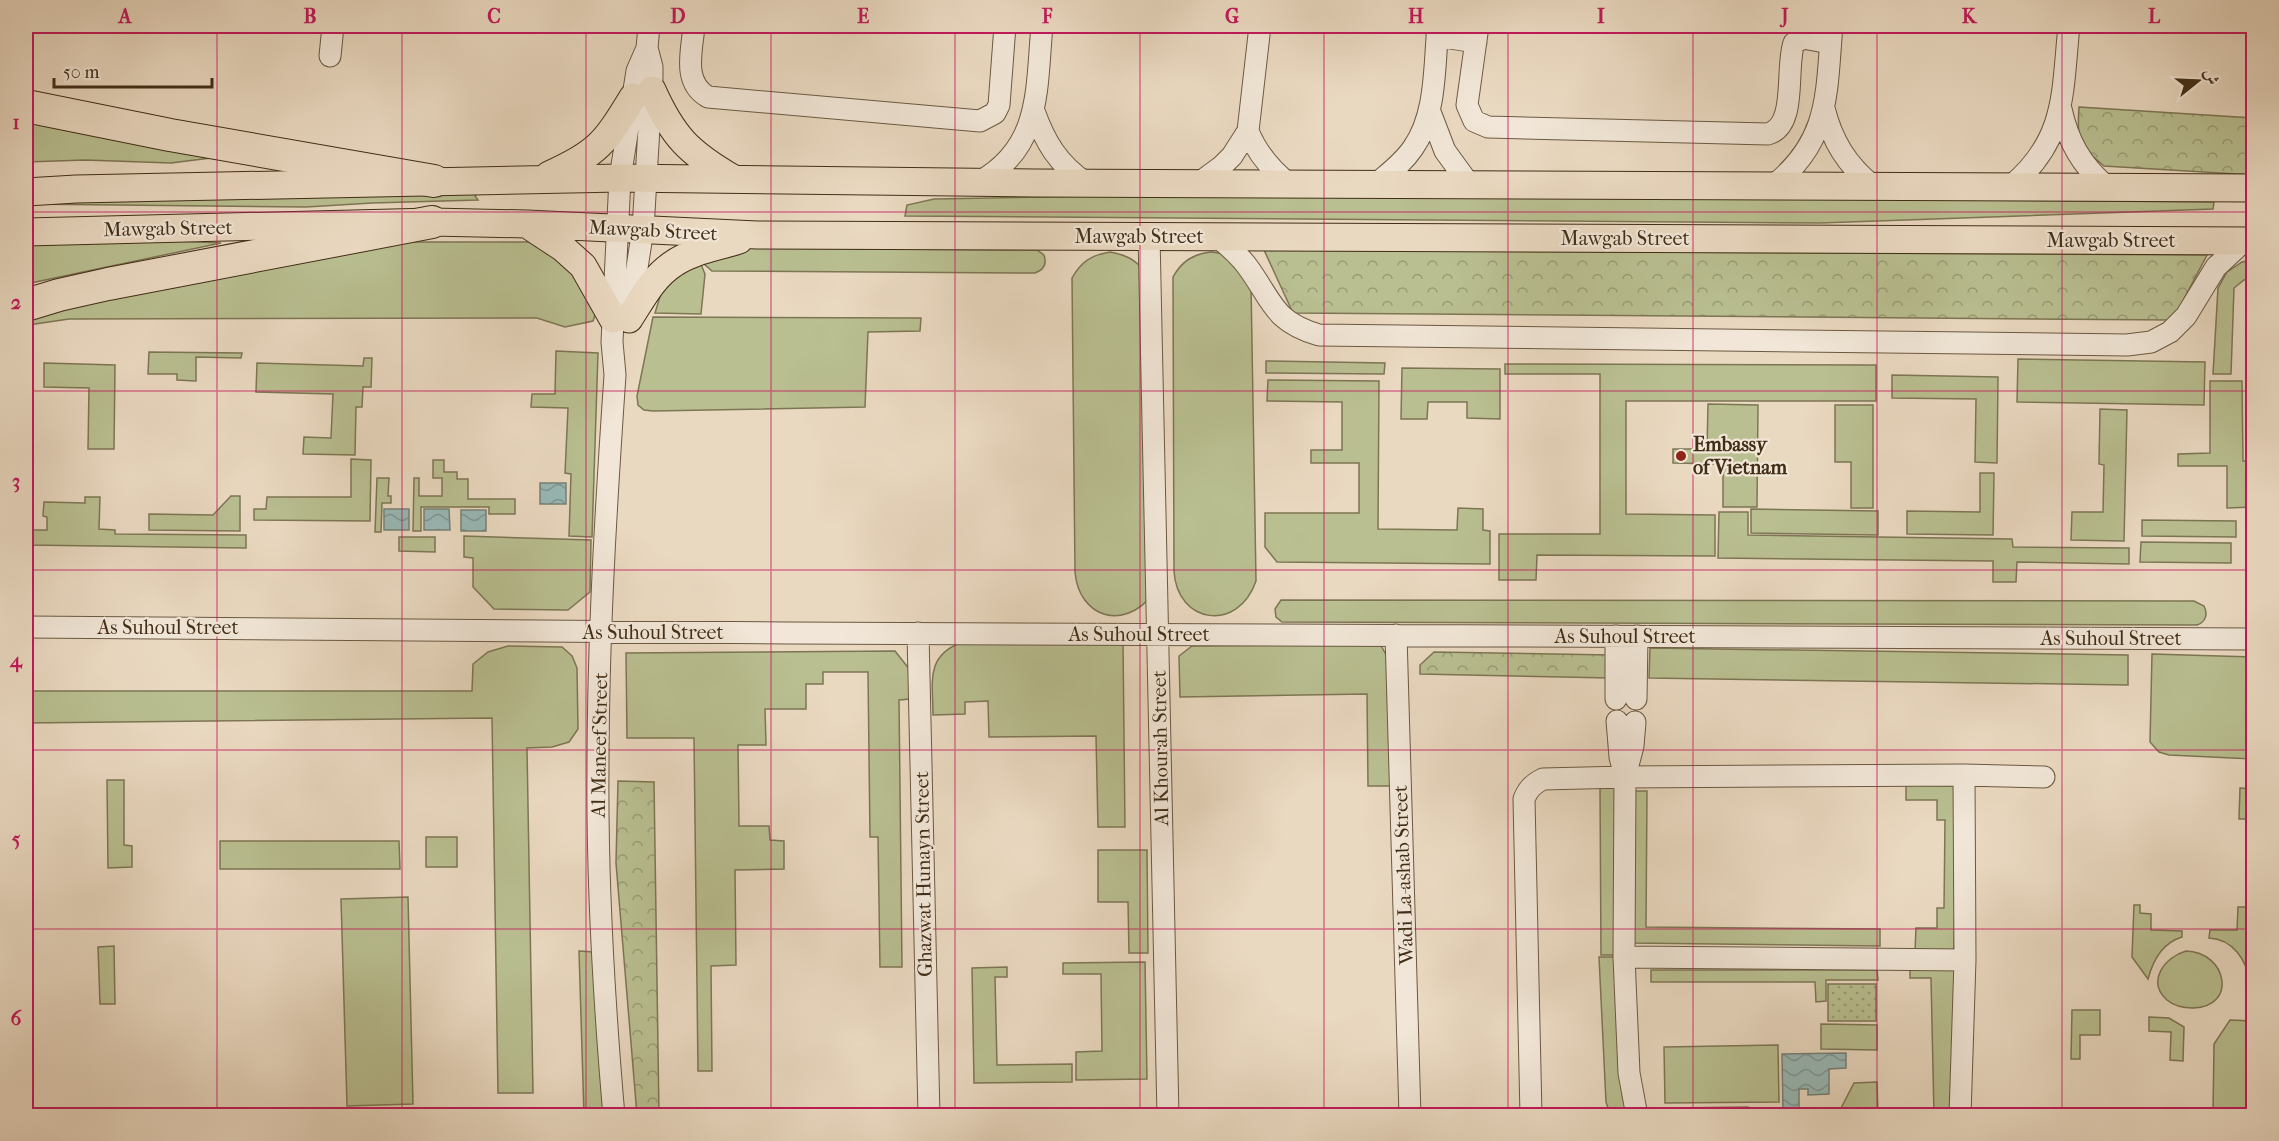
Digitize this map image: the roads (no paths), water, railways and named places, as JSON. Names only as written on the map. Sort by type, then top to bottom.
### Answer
[{"type":"highway","points":[[26,105],[170,135],[434,181]]},
{"type":"highway","points":[[26,305],[108,284],[432,222]]},
{"type":"main road","points":[[542,178],[577,162],[599,147],[642,93],[662,112],[683,143],[706,163],[735,180]]},
{"type":"main road","name":"Mawgab Street","points":[[26,192],[542,178],[1086,183],[2253,188]]},
{"type":"main road","name":"Mawgab Street","points":[[26,232],[432,222],[757,235],[2249,241]]},
{"type":"main road","points":[[527,224],[562,248],[583,266],[621,319],[672,264],[757,235]]},
{"type":"street","points":[[330,56],[333,26]]},
{"type":"street","points":[[642,93],[652,67],[647,48],[649,26]]},
{"type":"street","points":[[694,26],[691,78],[698,90],[708,97],[980,122],[995,113],[999,105],[1005,26]]},
{"type":"street","points":[[979,182],[992,174],[1015,153],[1023,140],[1034,111],[1042,26]]},
{"type":"street","points":[[1199,183],[1232,156],[1248,131],[1260,26]]},
{"type":"street","points":[[2011,186],[2034,165],[2057,123],[2061,108],[2069,26]]},
{"type":"street","points":[[1376,184],[1403,161],[1415,147],[1430,112],[1438,31],[1477,34],[1467,105],[1471,117],[1481,125],[1762,134],[1773,132],[1784,123],[1794,43],[1803,38],[1831,34],[1824,108],[1815,136],[1788,175],[1774,185]]},
{"type":"street","name":"Al Maneef Street","points":[[630,229],[620,178],[642,93]]},
{"type":"street","name":"Al Maneef Street","points":[[614,1116],[599,863],[598,769],[601,632],[615,375],[630,229],[647,179],[642,93]]},
{"type":"street","points":[[1824,108],[1834,141],[1852,167],[1873,186]]},
{"type":"street","points":[[2061,108],[2069,138],[2076,152],[2085,165],[2107,187]]},
{"type":"street","points":[[1034,111],[1045,140],[1053,153],[1074,175],[1086,183]]},
{"type":"street","points":[[1430,112],[1445,151],[1469,184]]},
{"type":"street","points":[[1248,131],[1260,156],[1289,184]]},
{"type":"street","name":"Al Khourah Street","points":[[1149,236],[1168,1116]]},
{"type":"street","points":[[1218,237],[1246,265],[1274,309],[1287,321],[1302,330],[1319,335],[2127,345],[2151,342],[2170,332],[2186,316],[2216,267],[2249,241]]},
{"type":"street","name":"As Suhoul Street","points":[[26,627],[1157,635],[2253,639]]},
{"type":"street","name":"Ghazwat Hunayn Street","points":[[918,633],[928,1116]]},
{"type":"street","name":"Wadi La-ashab Street","points":[[1396,636],[1410,1116]]},
{"type":"street","points":[[1616,636],[1626,699],[1637,636]]},
{"type":"street","points":[[1626,721],[1620,757],[1625,777],[1624,957],[1629,1073],[1637,1116]]},
{"type":"street","points":[[1960,1116],[1965,960],[1964,775]]},
{"type":"street","points":[[1531,1116],[1524,799],[1534,783],[1543,779],[1625,777],[1964,775],[2044,777]]},
{"type":"street","points":[[1624,957],[1965,960]]},
{"type":"water","points":[[540,483],[566,483],[566,504],[540,504]]},
{"type":"water","points":[[384,509],[409,509],[409,530],[384,530]]},
{"type":"water","points":[[424,509],[449,509],[450,530],[424,530]]},
{"type":"water","points":[[461,510],[486,510],[486,531],[461,531]]},
{"type":"water","points":[[1846,1053],[1846,1068],[1829,1069],[1829,1094],[1808,1095],[1808,1089],[1799,1089],[1799,1112],[1783,1113],[1782,1054]]},
{"type":"place","name":"Embassy of Vietnam","points":[[1681,456]]}]
